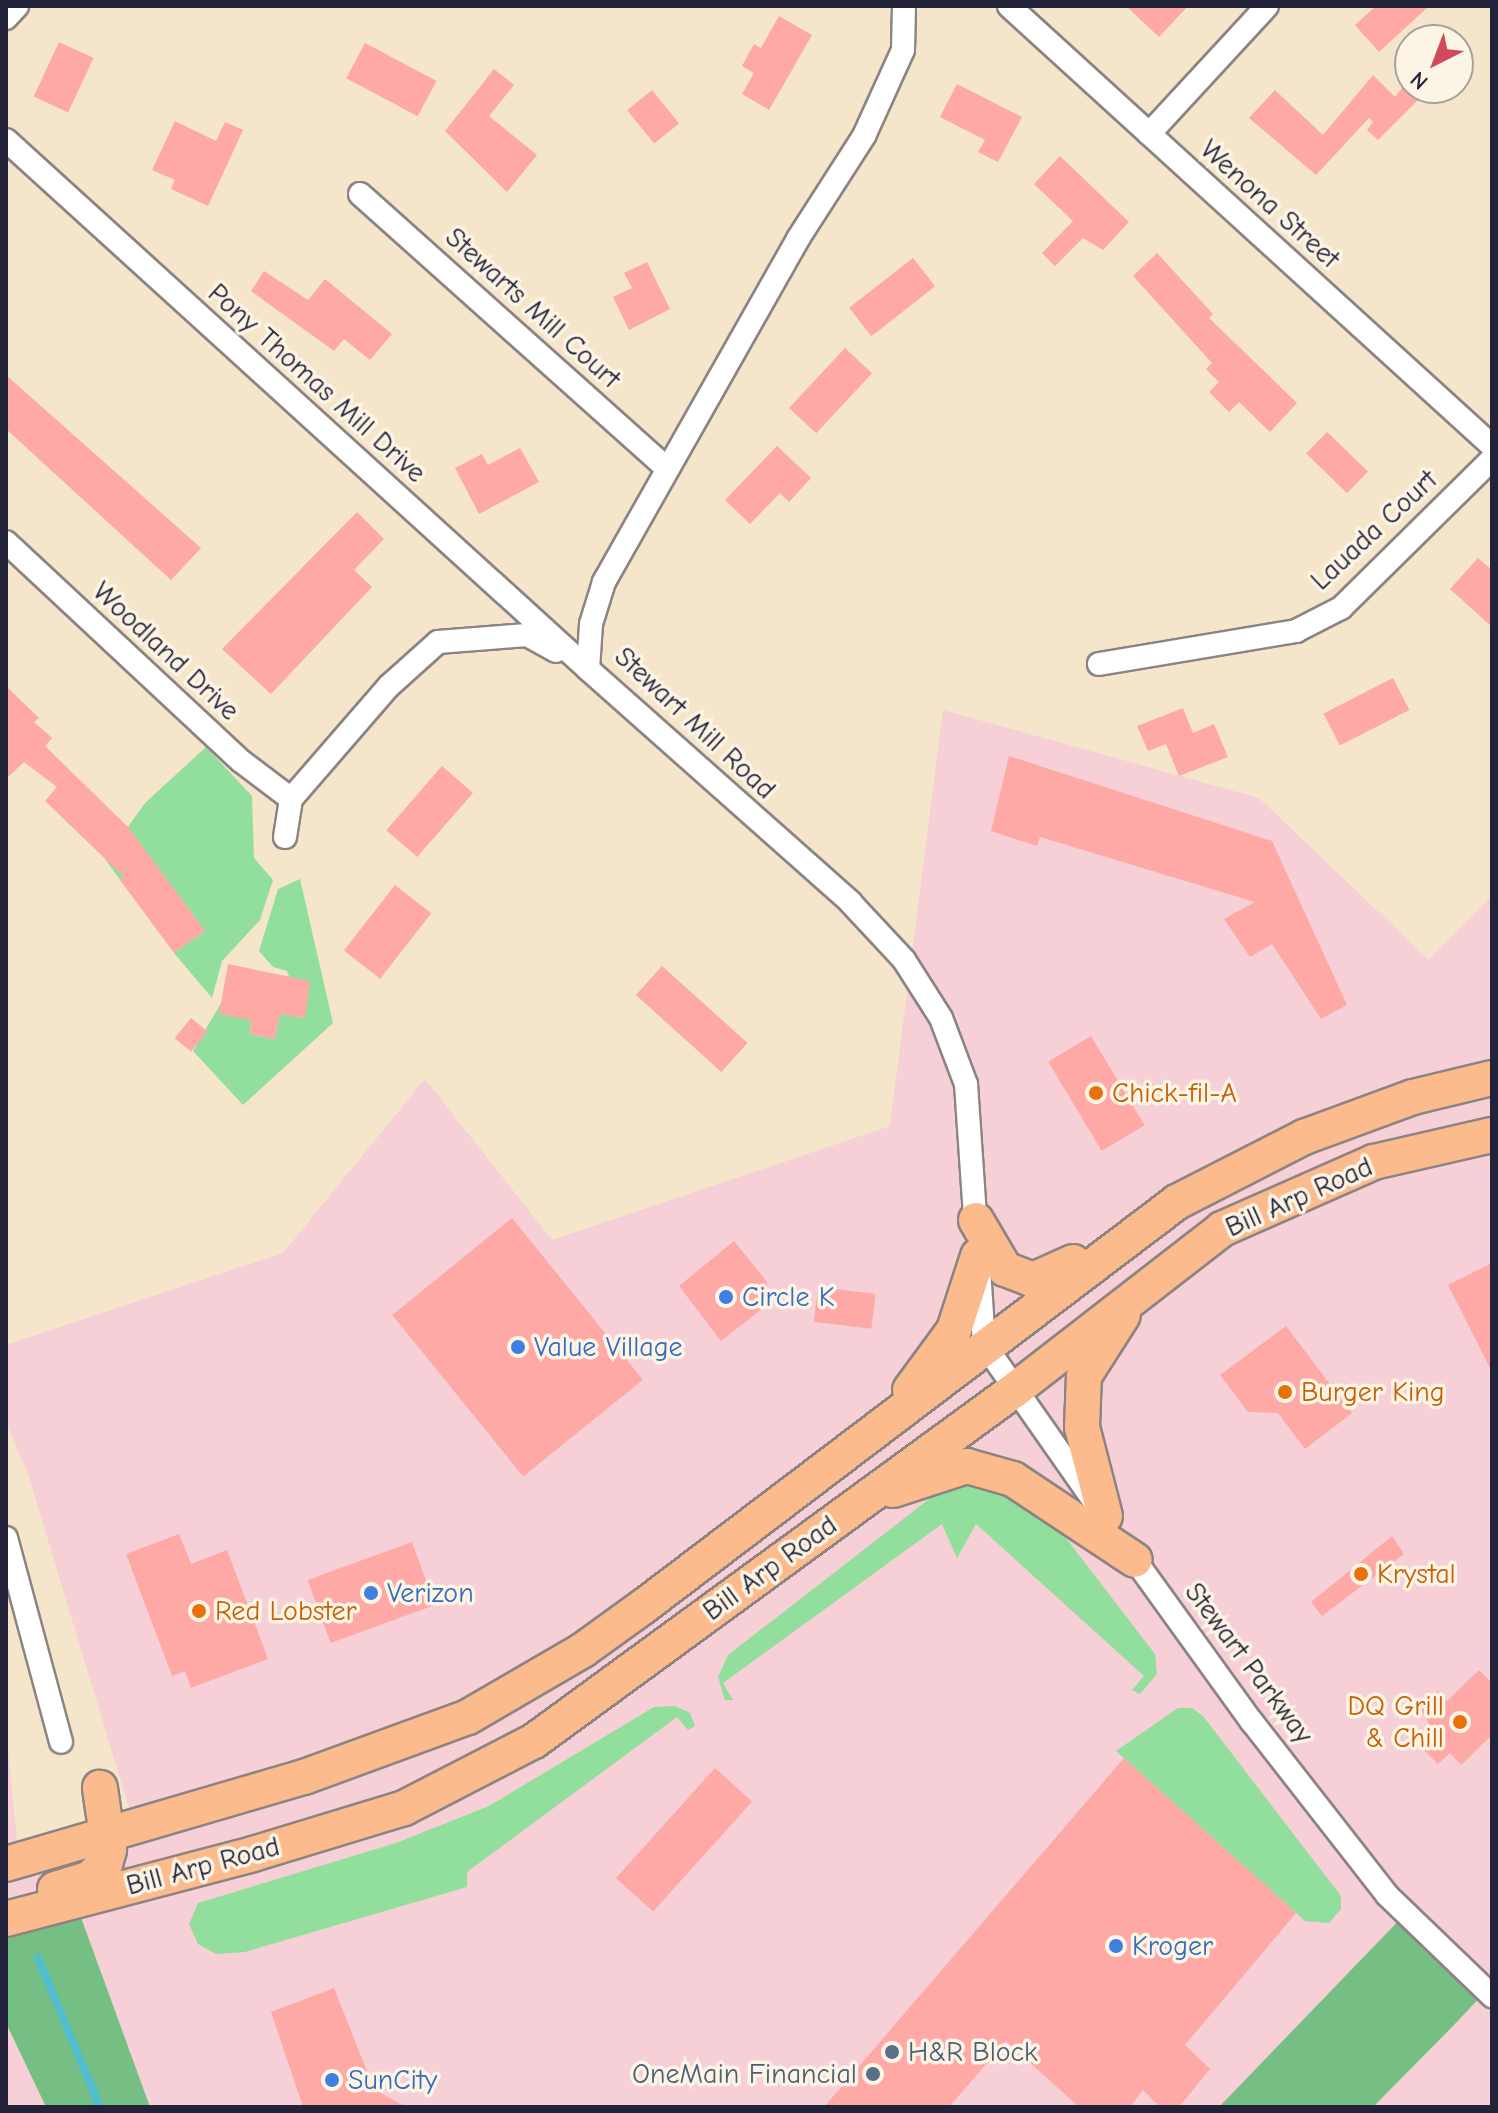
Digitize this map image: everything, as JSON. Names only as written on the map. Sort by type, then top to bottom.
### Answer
[{"type":"main road","name":"Bill Arp Road","points":[[6,1864],[304,1777],[468,1717],[583,1650],[889,1421],[984,1344],[1177,1202],[1304,1137],[1413,1097],[1492,1078]]},
{"type":"main road","name":"Bill Arp Road","points":[[6,1917],[253,1854],[404,1808],[534,1741],[1016,1389],[1135,1295],[1237,1222],[1374,1162],[1492,1135]]},
{"type":"main road","points":[[976,1220],[1001,1267],[1033,1280],[1177,1202]]},
{"type":"main road","points":[[889,1421],[954,1330],[978,1256]]},
{"type":"main road","points":[[1105,1516],[1082,1427],[1084,1376],[1135,1295]]},
{"type":"main road","points":[[866,1499],[967,1466],[1013,1479],[1135,1560]]},
{"type":"main road","points":[[6,1917],[37,1895],[90,1878],[105,1864],[108,1836],[100,1788]]},
{"type":"street","points":[[6,18],[17,6]]},
{"type":"street","name":"Stewart Mill Road","points":[[904,6],[903,50],[864,136],[665,467],[604,582],[591,624],[588,669],[850,902],[904,960],[941,1018],[966,1084],[984,1344]]},
{"type":"street","name":"Wenona Street","points":[[1009,6],[1492,446]]},
{"type":"street","points":[[1149,134],[1267,6]]},
{"type":"street","name":"Pony Thomas Mill Drive","points":[[6,140],[588,669]]},
{"type":"street","name":"Stewarts Mill Court","points":[[360,194],[665,467]]},
{"type":"street","name":"Lauada Court","points":[[1099,664],[1296,631],[1341,608],[1492,459]]},
{"type":"street","name":"Woodland Drive","points":[[6,542],[241,761],[291,799]]},
{"type":"street","points":[[285,837],[291,799],[389,686],[438,642],[527,635],[588,669]]},
{"type":"street","name":"Stewart Parkway","points":[[984,1344],[1135,1560],[1387,1895],[1492,1996]]},
{"type":"street","points":[[6,1538],[61,1742]]},
{"type":"shaded area","points":[[943,710],[1259,798],[1429,960],[1492,896],[1492,2107],[1373,2107],[1406,1913],[1219,2107],[150,2107],[75,1901],[6,1919],[6,1730],[19,1861],[135,1828],[28,1474],[6,1423],[6,1345],[283,1253],[425,1079],[552,1240],[890,1126]]},
{"type":"shaded area","points":[[6,2023],[46,2107],[6,2107]]},
{"type":"green space","points":[[206,747],[252,796],[254,858],[273,880],[260,920],[222,961],[212,998],[174,953],[205,931],[151,859],[120,880],[105,859],[131,831],[128,827],[145,803]]},
{"type":"green space","points":[[300,879],[333,1023],[243,1105],[193,1051],[221,1003],[251,1020],[250,1034],[275,1039],[280,1014],[305,1018],[287,971],[273,967],[259,951],[278,889]]},
{"type":"green space","points":[[976,1483],[1026,1494],[1046,1512],[1155,1654],[1157,1674],[1140,1694],[1132,1690],[1144,1676],[976,1524],[957,1558],[942,1524],[723,1683],[733,1700],[725,1700],[718,1677],[728,1655],[942,1489]]},
{"type":"green space","points":[[675,1706],[690,1713],[695,1726],[688,1730],[677,1717],[467,1872],[467,1887],[245,1952],[216,1954],[198,1944],[189,1924],[198,1903],[396,1843],[489,1806],[654,1707]]},
{"type":"green space","points":[[1178,1708],[1192,1708],[1203,1716],[1341,1896],[1341,1909],[1329,1923],[1305,1921],[1116,1751]]},
{"type":"green space","points":[[75,1901],[150,2107],[46,2107],[6,2023],[6,1919]]},
{"type":"green space","points":[[1406,1913],[1486,1991],[1452,2027],[1373,2107],[1219,2107]]},
{"type":"building","points":[[1126,6],[1188,6],[1159,37]]},
{"type":"building","points":[[1376,6],[1429,6],[1409,24],[1394,24],[1394,38],[1379,52],[1355,25]]},
{"type":"building","points":[[779,16],[812,35],[769,110],[742,94],[754,73],[742,66],[754,44],[761,48]]},
{"type":"building","points":[[59,42],[93,58],[68,112],[34,96]]},
{"type":"building","points":[[365,43],[437,81],[418,116],[346,78]]},
{"type":"building","points":[[494,69],[514,85],[489,116],[537,155],[507,192],[445,131]]},
{"type":"building","points":[[1373,75],[1394,96],[1394,104],[1414,104],[1378,140],[1367,130],[1373,122],[1369,118],[1316,175],[1249,118],[1275,90],[1323,135]]},
{"type":"building","points":[[957,84],[1022,117],[998,162],[978,152],[985,140],[940,117]]},
{"type":"building","points":[[652,90],[679,123],[654,144],[627,110]]},
{"type":"building","points":[[175,121],[216,141],[225,122],[243,130],[208,206],[171,189],[175,180],[152,170]]},
{"type":"building","points":[[1060,156],[1129,222],[1103,250],[1083,238],[1055,266],[1042,253],[1073,221],[1034,184]]},
{"type":"building","points":[[1157,253],[1213,314],[1209,318],[1297,403],[1270,432],[1239,402],[1229,412],[1209,392],[1219,382],[1206,369],[1212,363],[1133,276]]},
{"type":"building","points":[[913,258],[935,286],[871,336],[849,308]]},
{"type":"building","points":[[647,262],[670,309],[629,330],[613,297],[632,288],[624,273]]},
{"type":"building","points":[[264,271],[308,300],[325,279],[392,334],[370,360],[344,339],[334,351],[251,291]]},
{"type":"building","points":[[845,348],[872,373],[816,433],[789,408]]},
{"type":"building","points":[[6,375],[201,548],[171,580],[6,429]]},
{"type":"building","points":[[1327,432],[1368,472],[1347,493],[1306,454]]},
{"type":"building","points":[[777,446],[811,478],[789,502],[780,493],[750,524],[725,500]]},
{"type":"building","points":[[520,448],[539,482],[479,514],[455,468],[482,454],[488,465]]},
{"type":"building","points":[[357,512],[384,539],[354,570],[372,587],[271,694],[222,649]]},
{"type":"building","points":[[1478,558],[1492,570],[1492,627],[1450,589]]},
{"type":"building","points":[[1393,678],[1409,710],[1340,745],[1324,713]]},
{"type":"building","points":[[6,686],[39,718],[34,722],[52,738],[45,746],[129,828],[205,931],[174,953],[120,880],[124,877],[45,801],[57,787],[24,762],[6,779]]},
{"type":"building","points":[[1183,708],[1193,733],[1214,724],[1228,757],[1179,776],[1166,744],[1148,751],[1137,726]]},
{"type":"building","points":[[1009,756],[1272,841],[1347,1005],[1321,1019],[1272,944],[1250,957],[1224,919],[1255,902],[1040,837],[1037,846],[991,831]]},
{"type":"building","points":[[442,766],[473,793],[417,857],[386,830]]},
{"type":"building","points":[[395,885],[431,913],[380,979],[344,950]]},
{"type":"building","points":[[228,964],[310,981],[305,1018],[280,1014],[275,1039],[250,1034],[251,1020],[219,1014]]},
{"type":"building","points":[[662,966],[747,1043],[721,1072],[636,995]]},
{"type":"building","points":[[191,1018],[207,1031],[191,1051],[175,1038]]},
{"type":"building","name":"Chick-fil-A","points":[[1091,1036],[1145,1125],[1102,1151],[1048,1062]]},
{"type":"building","name":"Value Village","points":[[512,1218],[643,1380],[523,1477],[392,1315]]},
{"type":"building","name":"Circle K","points":[[734,1241],[767,1282],[763,1308],[721,1341],[679,1286]]},
{"type":"building","points":[[1492,1263],[1492,1372],[1448,1285]]},
{"type":"building","name":"Circle K","points":[[818,1287],[876,1294],[871,1329],[814,1322]]},
{"type":"building","name":"Burger King","points":[[1286,1326],[1352,1413],[1305,1449],[1278,1413],[1248,1412],[1220,1375]]},
{"type":"building","name":"Red Lobster","points":[[179,1534],[191,1564],[227,1550],[268,1659],[191,1688],[185,1671],[172,1676],[126,1554]]},
{"type":"building","name":"Krystal","points":[[1392,1536],[1404,1554],[1322,1616],[1311,1602]]},
{"type":"building","name":"Verizon","points":[[412,1542],[435,1605],[331,1643],[308,1580]]},
{"type":"building","name":"DQ Grill & Chill","points":[[1479,1670],[1492,1683],[1492,1735],[1461,1765],[1450,1753],[1438,1764],[1418,1744],[1432,1730],[1420,1707],[1438,1691],[1447,1701]]},
{"type":"building","name":"Kroger","points":[[1124,1758],[1296,1913],[1185,2045],[1210,2069],[1179,2107],[1160,2107],[1143,2090],[1130,2107],[1079,2107],[1006,2041],[949,2107],[824,2107]]},
{"type":"building","points":[[715,1768],[752,1801],[653,1911],[616,1878]]},
{"type":"building","points":[[334,1988],[374,2089],[406,2107],[303,2107],[271,2012]]},
{"type":"waterway","points":[[38,1958],[100,2107]]},
{"type":"place","name":"Chick-fil-A","points":[[1096,1093]]},
{"type":"place","name":"Circle K","points":[[726,1297]]},
{"type":"place","name":"Value Village","points":[[518,1347]]},
{"type":"place","name":"Burger King","points":[[1285,1392]]},
{"type":"place","name":"Krystal","points":[[1361,1574]]},
{"type":"place","name":"Verizon","points":[[371,1593]]},
{"type":"place","name":"Red Lobster","points":[[199,1611]]},
{"type":"place","name":"DQ Grill & Chill","points":[[1460,1722]]},
{"type":"place","name":"Kroger","points":[[1116,1946]]},
{"type":"place","name":"H&R Block","points":[[892,2052]]},
{"type":"place","name":"OneMain Financial","points":[[873,2074]]},
{"type":"place","name":"SunCity","points":[[332,2080]]}]
